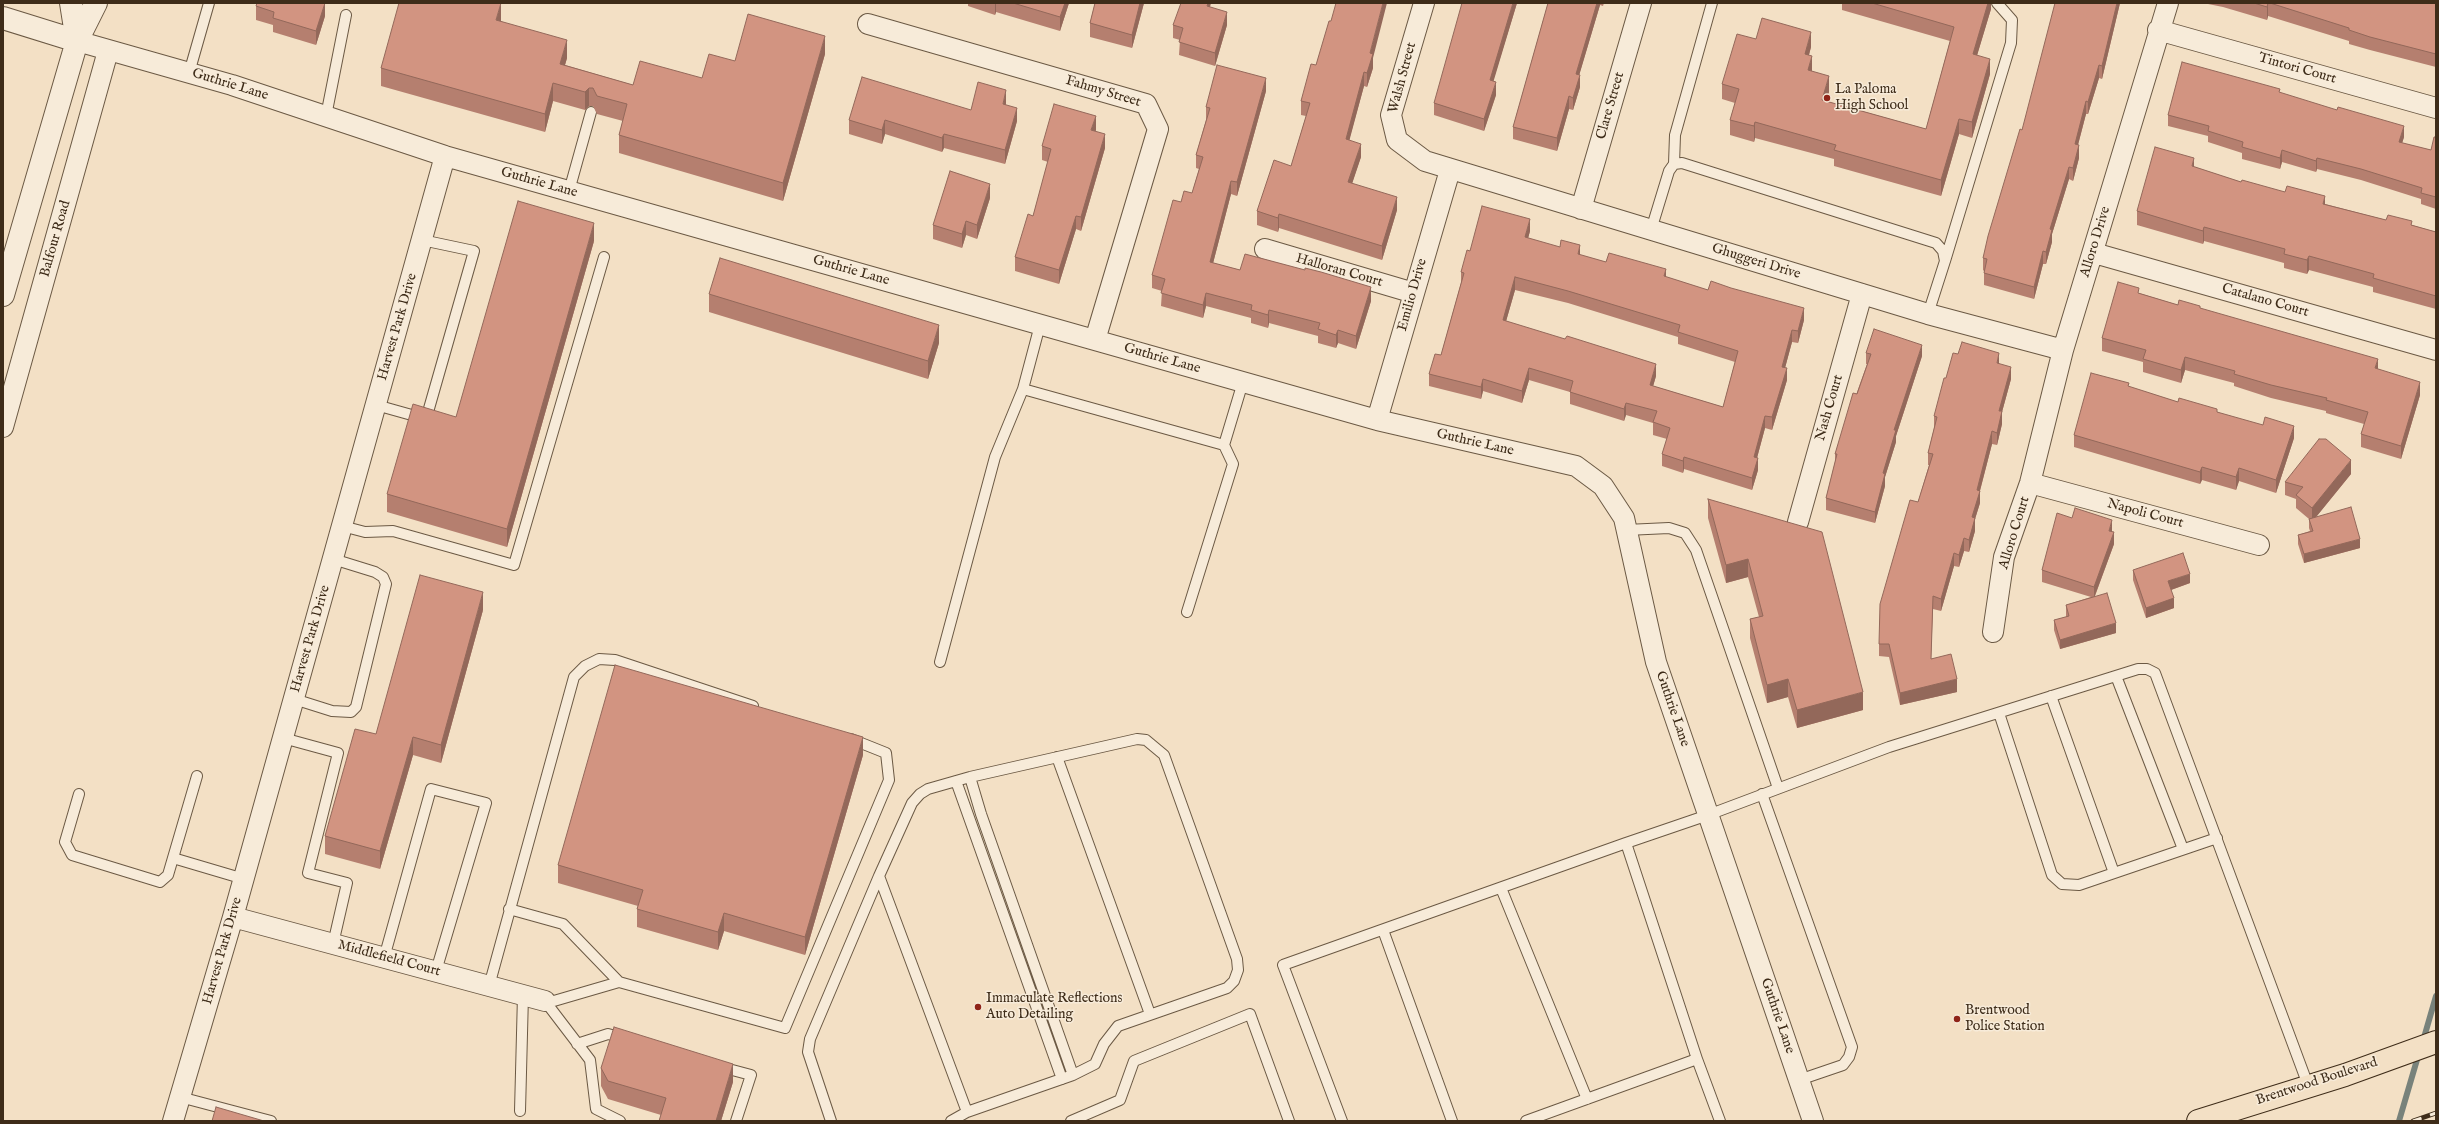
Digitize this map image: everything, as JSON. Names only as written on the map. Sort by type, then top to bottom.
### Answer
[{"type":"main road","name":"Brentwood Boulevard","points":[[2198,1121],[2308,1085],[2345,1075],[2436,1042]]},
{"type":"street","points":[[71,3],[77,41]]},
{"type":"street","points":[[3,295],[77,41],[96,3]]},
{"type":"street","name":"Walsh Street","points":[[1424,3],[1391,115],[1397,140],[1425,161],[1450,170]]},
{"type":"street","name":"Clare Street","points":[[1581,209],[1641,3]]},
{"type":"street","name":"Alloro Drive","points":[[2030,483],[2063,350],[2094,253],[2158,30],[2168,3]]},
{"type":"street","points":[[3,18],[77,41]]},
{"type":"street","name":"Fahmy Street","points":[[868,24],[1146,104],[1158,129],[1095,340]]},
{"type":"street","name":"Tintori Court","points":[[2158,30],[2436,108]]},
{"type":"street","name":"Guthrie Lane","points":[[77,41],[232,85],[445,156],[1040,325],[1377,420],[1576,466],[1603,486],[1624,518],[1656,662],[1813,1121]]},
{"type":"street","name":"Balfour Road","points":[[3,427],[108,51]]},
{"type":"street","name":"Harvest Park Drive","points":[[173,1121],[244,879],[445,156]]},
{"type":"street","name":"Ghuggeri Drive","points":[[1450,170],[1928,314],[2063,350]]},
{"type":"street","name":"Emilio Drive","points":[[1377,420],[1450,170]]},
{"type":"street","name":"Halloran Court","points":[[1265,249],[1414,293]]},
{"type":"street","name":"Catalano Court","points":[[2094,253],[2436,350]]},
{"type":"street","name":"Nash Court","points":[[1798,522],[1862,294]]},
{"type":"street","name":"Napoli Court","points":[[2030,483],[2259,545]]},
{"type":"street","name":"Alloro Court","points":[[1994,632],[2004,557],[2030,483]]},
{"type":"street","name":"Middlefield Court","points":[[233,917],[546,1002]]},
{"type":"lane","points":[[189,73],[209,3]]},
{"type":"lane","points":[[1651,230],[1663,188],[1674,164],[1675,135],[1712,3]]},
{"type":"lane","points":[[1928,314],[2011,43],[2012,20],[1997,3]]},
{"type":"lane","points":[[326,116],[346,15]]},
{"type":"lane","points":[[569,191],[591,112]]},
{"type":"lane","points":[[1674,164],[1682,163],[1927,239],[1936,243],[1943,251],[1944,261]]},
{"type":"lane","points":[[376,405],[426,419],[474,251],[422,240]]},
{"type":"lane","points":[[342,526],[365,532],[393,531],[514,566],[604,257]]},
{"type":"lane","points":[[940,662],[995,457],[1023,389],[1040,325]]},
{"type":"lane","points":[[1187,612],[1233,464],[1224,445],[1243,382]]},
{"type":"lane","points":[[1023,389],[1224,445]]},
{"type":"lane","points":[[1626,530],[1669,528],[1685,533],[1696,550],[1778,788]]},
{"type":"lane","points":[[294,699],[332,711],[351,712],[356,707],[386,584],[383,577],[376,572],[333,559]]},
{"type":"lane","points":[[489,986],[567,698],[574,678],[585,666],[599,659],[616,660],[764,709]]},
{"type":"lane","points":[[1342,1121],[1283,965],[1708,815],[1889,747],[2138,669],[2147,669],[2156,673],[2308,1085]]},
{"type":"lane","points":[[2116,676],[2183,849]]},
{"type":"lane","points":[[2051,696],[2114,873]]},
{"type":"lane","points":[[1998,712],[2052,875],[2062,884],[2079,885],[2217,838]]},
{"type":"lane","points":[[509,909],[563,924],[619,982],[785,1028],[889,780],[886,753],[838,734]]},
{"type":"lane","points":[[283,738],[338,753],[308,873],[347,883],[333,944]]},
{"type":"lane","points":[[831,1121],[808,1052],[810,1039],[879,876],[916,799],[928,789],[956,781],[1137,739],[1146,740],[1164,755],[1237,959],[1238,970],[1234,981],[1227,988],[1118,1026],[1104,1044],[1095,1064],[1062,1079],[966,1112],[951,1121]]},
{"type":"lane","points":[[1057,757],[1150,1014]]},
{"type":"lane","points":[[79,794],[65,842],[72,855],[160,882],[168,875],[197,776]]},
{"type":"lane","points":[[970,778],[980,814],[1073,1074]]},
{"type":"lane","points":[[956,781],[1062,1079]]},
{"type":"lane","points":[[384,958],[431,790],[486,803],[436,972]]},
{"type":"lane","points":[[1762,794],[1852,1047],[1849,1057],[1843,1065],[1799,1080]]},
{"type":"lane","points":[[1626,843],[1697,1059],[1720,1121]]},
{"type":"lane","points":[[173,858],[244,879]]},
{"type":"lane","points":[[879,876],[966,1112]]},
{"type":"lane","points":[[1501,888],[1587,1099]]},
{"type":"lane","points":[[1383,930],[1452,1121]]},
{"type":"lane","points":[[619,982],[546,1002],[590,1060],[596,1109],[620,1121]]},
{"type":"lane","points":[[520,1111],[523,995]]},
{"type":"lane","points":[[1071,1121],[1120,1100],[1134,1061],[1250,1014],[1289,1121]]},
{"type":"lane","points":[[577,1044],[608,1034],[631,1040]]},
{"type":"lane","points":[[1526,1121],[1697,1059]]},
{"type":"lane","points":[[713,1064],[751,1075],[736,1121]]},
{"type":"lane","points":[[180,1097],[271,1121]]},
{"type":"building","points":[[257,3],[325,3],[316,31],[273,18],[274,12],[256,6]]},
{"type":"building","points":[[399,3],[501,3],[496,20],[567,40],[560,64],[633,85],[640,61],[702,78],[709,54],[735,61],[748,14],[825,36],[783,183],[619,135],[627,104],[597,96],[593,88],[589,88],[585,92],[553,83],[545,114],[381,68]]},
{"type":"building","points":[[1013,3],[1065,3],[1060,17]]},
{"type":"building","points":[[1095,3],[1140,3],[1132,35],[1090,23]]},
{"type":"building","points":[[1181,3],[1208,3],[1207,6],[1227,12],[1215,53],[1179,42],[1183,28],[1173,25]]},
{"type":"building","points":[[1336,3],[1383,3],[1370,53],[1373,54],[1367,73],[1364,72],[1346,139],[1361,144],[1348,182],[1397,197],[1382,246],[1279,214],[1278,218],[1257,211],[1274,160],[1291,166],[1310,103],[1301,101],[1311,64],[1316,65]]},
{"type":"building","points":[[1462,3],[1513,3],[1490,80],[1496,82],[1484,119],[1434,103]]},
{"type":"building","points":[[1548,3],[1597,3],[1576,74],[1580,75],[1573,98],[1569,96],[1557,138],[1513,127]]},
{"type":"building","points":[[1872,3],[1988,3],[1973,54],[1990,59],[1972,122],[1959,119],[1941,180],[1834,150],[1836,145],[1755,122],[1754,126],[1730,120],[1739,89],[1722,84],[1737,34],[1756,39],[1762,18],[1811,32],[1805,54],[1812,56],[1808,70],[1829,76],[1822,100],[1926,129],[1954,27]]},
{"type":"building","points":[[2055,3],[2117,3],[2102,66],[2099,65],[2088,102],[2086,101],[2075,144],[2079,145],[2073,168],[2069,167],[2050,229],[2052,230],[2046,252],[2043,251],[2034,287],[1984,273],[1987,259],[1983,258],[1988,236],[2020,129],[2022,130]]},
{"type":"building","points":[[2254,3],[2268,3],[2267,7]]},
{"type":"building","points":[[2270,3],[2436,3],[2436,54],[2370,37],[2349,30],[2349,28]]},
{"type":"building","points":[[2182,62],[2280,89],[2279,92],[2337,110],[2338,107],[2404,126],[2399,142],[2431,150],[2434,137],[2436,137],[2436,197],[2421,193],[2422,188],[2361,169],[2317,158],[2316,161],[2282,150],[2280,158],[2242,147],[2243,142],[2208,131],[2209,126],[2168,115]]},
{"type":"building","points":[[1217,65],[1266,78],[1237,182],[1231,181],[1210,262],[1240,270],[1245,254],[1305,270],[1305,268],[1321,272],[1371,287],[1356,336],[1338,330],[1336,335],[1318,329],[1320,323],[1269,310],[1268,315],[1251,310],[1252,305],[1206,293],[1203,305],[1161,293],[1165,279],[1152,275],[1173,200],[1181,202],[1184,191],[1192,193],[1203,157],[1196,155],[1210,108],[1206,107]]},
{"type":"building","points":[[862,77],[971,110],[978,82],[1006,90],[1003,104],[1017,108],[1005,150],[944,134],[942,138],[885,120],[882,130],[849,120]]},
{"type":"building","points":[[1054,104],[1096,116],[1091,130],[1105,134],[1081,217],[1076,216],[1059,270],[1015,257],[1028,214],[1033,216],[1051,149],[1042,146]]},
{"type":"building","points":[[2155,147],[2194,158],[2192,166],[2241,182],[2242,180],[2285,192],[2287,186],[2325,196],[2323,204],[2386,220],[2388,215],[2412,221],[2411,225],[2436,232],[2436,296],[2373,278],[2374,274],[2309,256],[2307,260],[2284,254],[2285,249],[2204,227],[2203,231],[2137,211]]},
{"type":"building","points":[[950,171],[990,184],[977,225],[966,221],[962,234],[933,225]]},
{"type":"building","points":[[518,201],[594,223],[507,529],[387,494],[413,404],[456,417]]},
{"type":"building","points":[[1482,206],[1530,219],[1525,237],[1560,247],[1561,240],[1580,245],[1578,254],[1606,262],[1609,253],[1666,269],[1664,276],[1708,290],[1711,281],[1804,308],[1798,331],[1792,330],[1782,367],[1787,368],[1772,417],[1765,416],[1754,457],[1758,458],[1752,478],[1684,457],[1683,461],[1662,454],[1670,428],[1653,422],[1657,411],[1626,403],[1624,409],[1570,392],[1573,381],[1529,368],[1522,391],[1483,379],[1481,387],[1429,374],[1435,354],[1441,355],[1464,273],[1461,272],[1467,250],[1470,251]],"holes":[[[1515,277],[1568,291],[1680,325],[1678,332],[1738,351],[1723,407],[1650,385],[1656,364],[1567,336],[1565,339],[1503,320]]]},
{"type":"building","points":[[720,258],[939,325],[928,361],[709,294]]},
{"type":"building","points":[[2118,282],[2139,288],[2138,293],[2178,305],[2179,300],[2200,306],[2200,308],[2378,359],[2375,368],[2420,382],[2401,446],[2361,434],[2368,412],[2326,400],[2327,398],[2271,385],[2234,374],[2235,371],[2185,357],[2181,370],[2143,359],[2146,350],[2102,338]]},
{"type":"building","points":[[1874,329],[1922,345],[1894,430],[1896,430],[1883,473],[1885,474],[1875,512],[1826,498],[1837,454],[1835,454],[1853,393],[1857,394],[1871,354],[1866,353]]},
{"type":"building","points":[[1962,342],[1999,353],[1997,363],[2011,367],[1999,411],[2002,411],[1997,433],[1992,431],[1977,490],[1980,491],[1972,517],[1975,518],[1969,540],[1964,538],[1959,555],[1954,553],[1941,599],[1933,596],[1931,659],[1951,654],[1957,679],[1900,693],[1889,644],[1879,644],[1880,604],[1910,500],[1918,502],[1933,454],[1928,453],[1937,417],[1934,416],[1944,378],[1946,378],[1953,353],[1958,354]]},
{"type":"building","points":[[2091,373],[2129,383],[2128,386],[2178,402],[2179,398],[2217,409],[2217,412],[2263,425],[2265,417],[2294,426],[2276,480],[2239,468],[2236,477],[2202,467],[2200,472],[2074,435]]},
{"type":"building","points":[[2319,439],[2326,439],[2351,460],[2312,508],[2296,495],[2303,487],[2285,482]]},
{"type":"building","points":[[1708,499],[1822,532],[1863,692],[1797,710],[1788,679],[1767,685],[1750,619],[1763,616],[1748,559],[1726,565]]},
{"type":"building","points":[[2351,507],[2360,539],[2304,554],[2298,535],[2313,531],[2309,519]]},
{"type":"building","points":[[2075,508],[2112,520],[2109,531],[2114,532],[2094,587],[2042,570],[2057,513],[2072,518]]},
{"type":"building","points":[[2183,553],[2190,574],[2168,581],[2174,598],[2146,608],[2133,570]]},
{"type":"building","points":[[420,575],[483,592],[441,745],[413,737],[380,851],[325,836],[355,729],[376,734]]},
{"type":"building","points":[[2107,593],[2116,623],[2060,640],[2054,620],[2069,616],[2066,605]]},
{"type":"building","points":[[615,665],[863,737],[805,937],[724,913],[718,932],[637,909],[643,890],[558,865]]},
{"type":"building","points":[[614,1027],[733,1064],[716,1121],[659,1121],[666,1098],[608,1081],[601,1068]]},
{"type":"building","points":[[216,1107],[264,1121],[212,1121]]},
{"type":"waterway","points":[[2423,1041],[2436,996]]},
{"type":"waterway","points":[[2399,1121],[2419,1053]]},
{"type":"railway","points":[[2413,1121],[2436,1113]]},
{"type":"place","name":"La Paloma High School","points":[[1827,98]]},
{"type":"place","name":"Immaculate Reflections Auto Detailing","points":[[978,1007]]},
{"type":"place","name":"Brentwood Police Station","points":[[1957,1019]]}]
